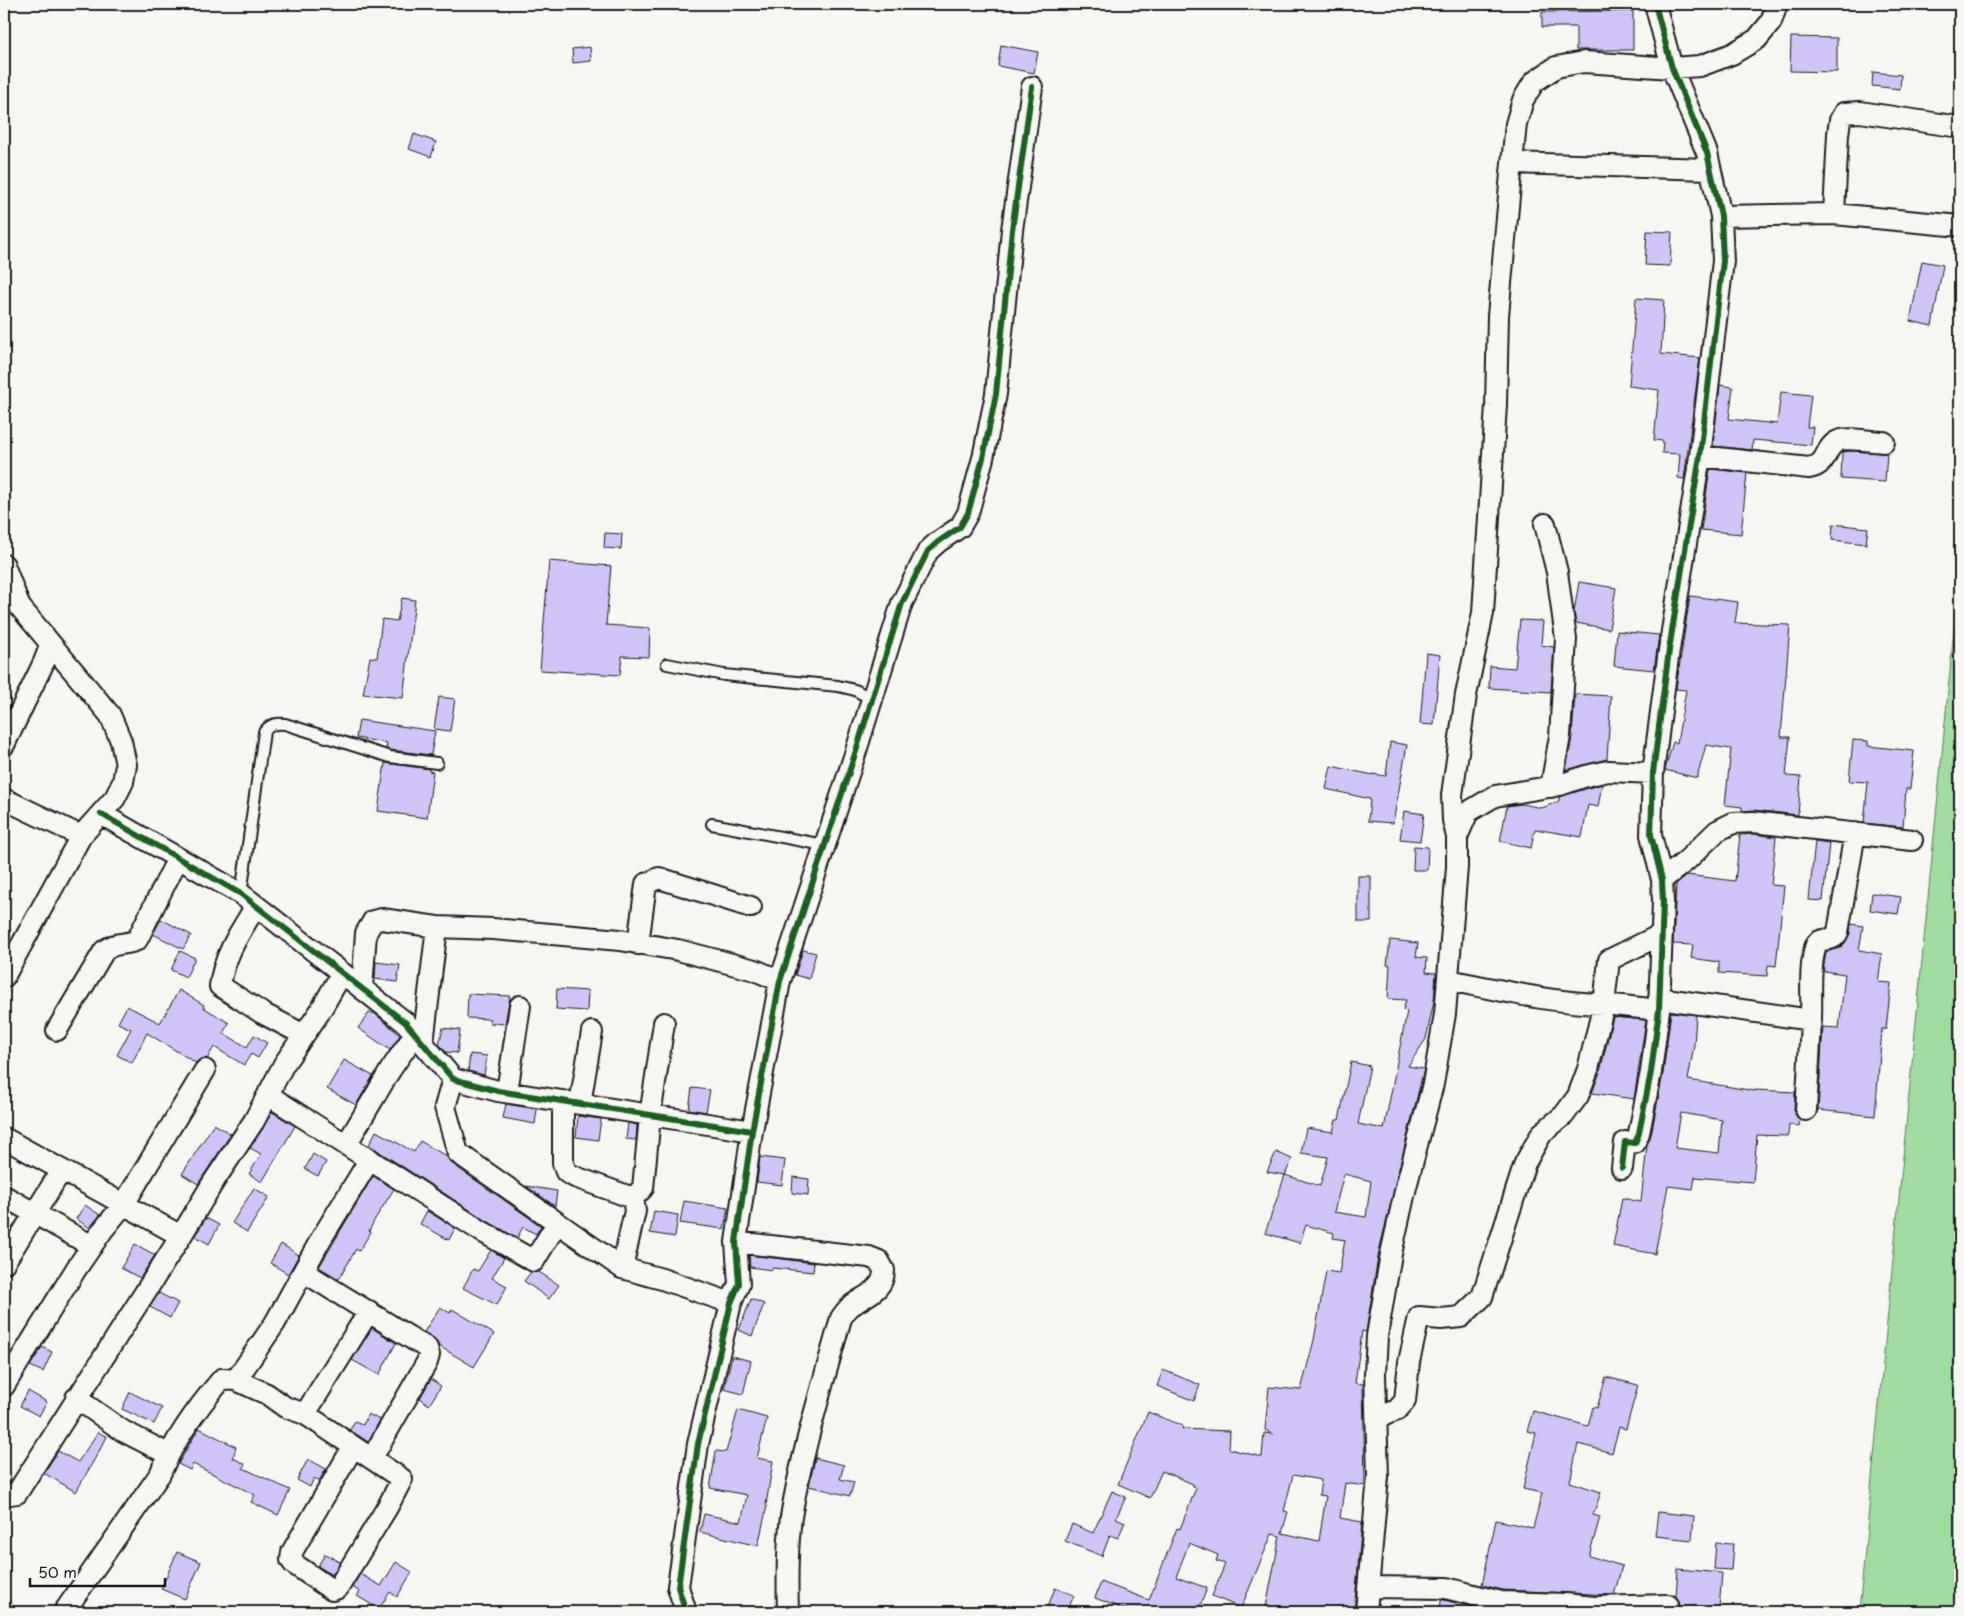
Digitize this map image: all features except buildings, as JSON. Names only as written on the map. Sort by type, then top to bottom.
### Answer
[{"type":"street","points":[[1622,1168],[1625,1142],[1635,1143],[1639,1133],[1651,1072],[1659,1004],[1662,880],[1651,835],[1654,773],[1669,650],[1700,456],[1723,261],[1721,216],[1707,153],[1672,68],[1655,4]]},
{"type":"street","points":[[1366,1612],[1378,1477],[1375,1374],[1377,1336],[1383,1294],[1406,1187],[1433,1084],[1445,1014],[1457,867],[1457,837],[1453,820],[1452,795],[1466,695],[1483,613],[1496,405],[1498,316],[1516,124],[1523,100],[1534,82],[1556,67],[1584,62],[1672,68],[1700,66],[1732,54],[1756,39],[1771,22],[1777,4]]},
{"type":"street","points":[[686,1612],[678,1587],[698,1444],[731,1303],[739,1284],[736,1242],[752,1131],[780,981],[902,603],[928,551],[960,527],[968,513],[983,458],[996,394],[1012,230],[1032,87]]},
{"type":"street","points":[[1834,214],[1839,127],[1844,113],[1860,112],[1960,127]]},
{"type":"street","points":[[1512,163],[1710,169]]},
{"type":"street","points":[[1721,216],[1834,214],[1960,226]]},
{"type":"street","points":[[1700,456],[1809,468],[1823,462],[1830,448],[1837,441],[1884,442]]},
{"type":"street","points":[[1545,524],[1557,572],[1566,639],[1560,736],[1551,787]]},
{"type":"street","points":[[4,565],[12,607],[34,622],[50,646],[110,715],[121,740],[126,765],[123,782],[115,798],[82,836],[4,977]]},
{"type":"street","points":[[6,734],[50,646]]},
{"type":"street","points":[[1457,837],[1468,812],[1496,796],[1551,787],[1608,771],[1654,773]]},
{"type":"street","points":[[4,799],[82,836]]},
{"type":"street","points":[[101,814],[248,900],[406,1023],[453,1079],[507,1092],[752,1131]]},
{"type":"street","points":[[1662,880],[1686,862],[1718,831],[1733,823],[1752,822],[1912,840]]},
{"type":"street","points":[[1806,1110],[1815,946],[1818,942],[1831,940],[1838,932],[1854,833]]},
{"type":"street","points":[[57,1030],[104,951],[111,945],[121,942],[130,943],[137,940],[178,858]]},
{"type":"street","points":[[638,944],[646,884],[651,880],[659,878],[751,907]]},
{"type":"street","points":[[248,900],[223,968],[220,986],[262,1013],[304,1035]]},
{"type":"street","points":[[362,989],[366,933],[372,920],[382,919],[437,927],[493,929],[678,950],[754,970],[780,981]]},
{"type":"street","points":[[346,1144],[391,1070],[419,1039],[437,927]]},
{"type":"street","points":[[1377,1418],[1397,1410],[1405,1401],[1409,1362],[1419,1317],[1441,1319],[1461,1317],[1482,1297],[1525,1163],[1542,1133],[1564,1115],[1578,1096],[1588,1068],[1604,1004],[1609,960],[1662,934]]},
{"type":"street","points":[[4,1494],[17,1493],[254,1121],[284,1064],[342,973]]},
{"type":"street","points":[[1448,980],[1513,993],[1586,1004],[1659,1004],[1811,1020]]},
{"type":"street","points":[[507,1092],[520,1006]]},
{"type":"street","points":[[633,1198],[643,1188],[650,1116],[664,1023]]},
{"type":"street","points":[[592,1032],[572,1103],[563,1163],[566,1172],[574,1177],[633,1198]]},
{"type":"street","points":[[4,1386],[59,1294],[124,1204],[206,1070]]},
{"type":"street","points":[[453,1079],[445,1106],[458,1153],[622,1268],[731,1303]]},
{"type":"street","points":[[269,1092],[276,1100],[370,1160],[482,1231],[534,1261],[557,1223]]},
{"type":"street","points":[[4,1138],[181,1236]]},
{"type":"street","points":[[236,1380],[275,1322],[321,1240],[370,1160]]},
{"type":"street","points":[[4,1264],[61,1171]]},
{"type":"street","points":[[4,1196],[36,1212],[92,1246]]},
{"type":"street","points":[[622,1268],[635,1211],[633,1198]]},
{"type":"street","points":[[736,1242],[869,1257],[879,1260],[884,1270],[881,1285],[849,1307],[841,1318],[799,1472],[791,1519],[787,1563],[788,1612]]},
{"type":"street","points":[[304,1272],[427,1348],[429,1355],[427,1362],[372,1458]]},
{"type":"street","points":[[305,1414],[369,1312]]},
{"type":"street","points":[[64,1612],[160,1474],[168,1454],[195,1411],[222,1379],[236,1380],[268,1394],[285,1407],[305,1414],[372,1458],[402,1479],[388,1506],[338,1588],[332,1590],[294,1564],[291,1560],[292,1552],[353,1446]]},
{"type":"street","points":[[76,1398],[124,1431],[168,1454]]},
{"type":"street","points":[[1369,1587],[1446,1588],[1501,1602],[1566,1604],[1594,1608],[1668,1605]]},
{"type":"lane","points":[[667,664],[724,675],[838,686],[855,690],[872,699]]},
{"type":"lane","points":[[248,900],[264,732],[268,726],[276,723],[286,724],[390,757],[437,763]]},
{"type":"lane","points":[[712,824],[824,845]]},
{"type":"green space","points":[[1960,567],[1960,1612],[1859,1612]]},
{"type":"cycle path","points":[[1622,1168],[1625,1142],[1635,1143],[1639,1133],[1651,1072],[1659,1010],[1663,901],[1662,880],[1651,835],[1653,773],[1669,650],[1700,456],[1723,261],[1721,216],[1707,153],[1672,68],[1655,4]]},
{"type":"cycle path","points":[[686,1612],[678,1587],[698,1444],[731,1303],[739,1284],[736,1242],[752,1131],[780,981],[856,751],[902,603],[928,551],[960,527],[968,513],[983,458],[996,394],[1012,230],[1032,87]]},
{"type":"cycle path","points":[[101,814],[241,894],[406,1023],[453,1079],[498,1091],[752,1131]]}]
